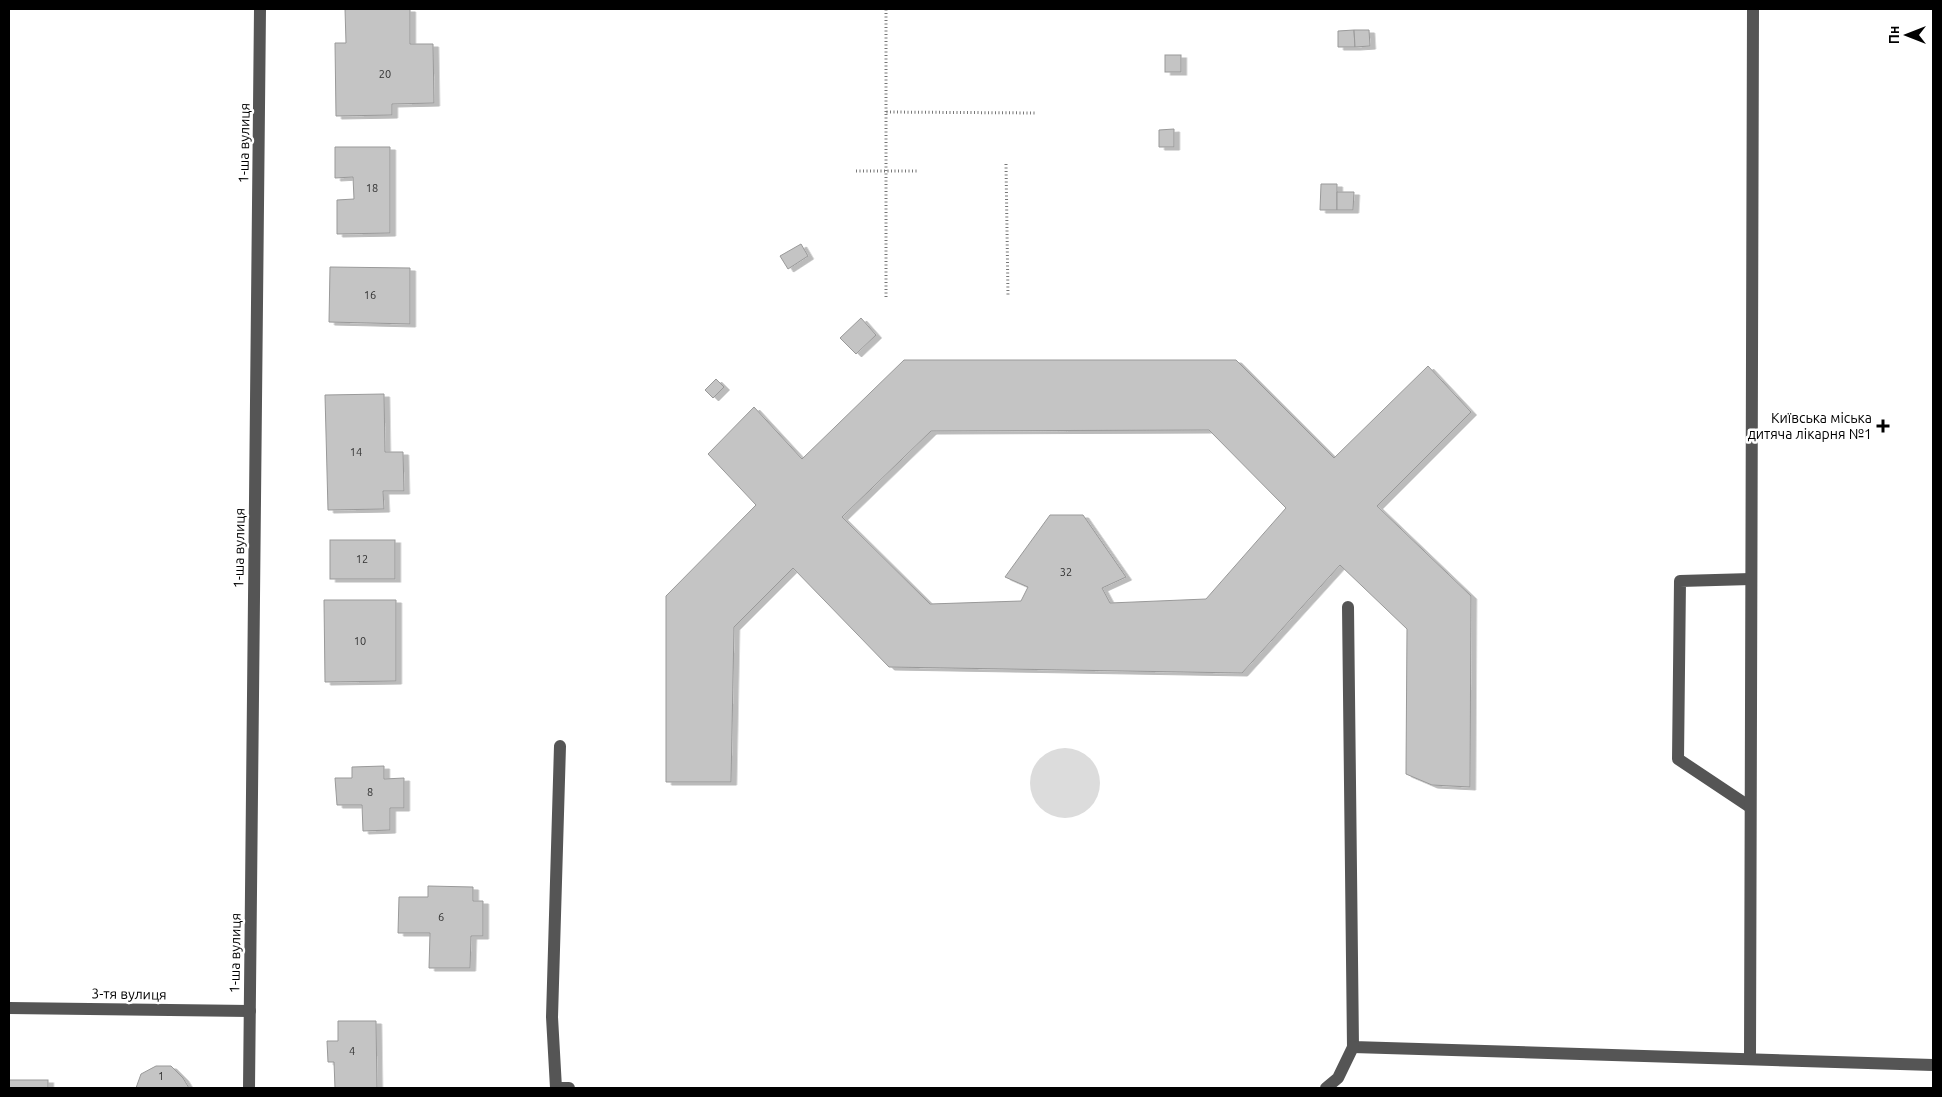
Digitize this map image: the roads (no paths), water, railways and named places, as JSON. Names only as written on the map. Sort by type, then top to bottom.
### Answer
[{"type":"street","name":"1-ша вулиця","points":[[249,1088],[260,9]]},
{"type":"street","points":[[1750,1058],[1753,9]]},
{"type":"street","points":[[1750,807],[1678,760],[1680,581],[1751,579]]},
{"type":"street","points":[[1326,1088],[1338,1078],[1353,1047],[1348,607]]},
{"type":"street","points":[[560,746],[552,1017],[556,1088],[569,1088]]},
{"type":"street","name":"3-тя вулиця","points":[[9,1008],[250,1011]]},
{"type":"street","points":[[1353,1047],[1933,1065]]},
{"type":"place","name":"Київська міська дитяча лікарня №1","points":[[1883,426]]}]
